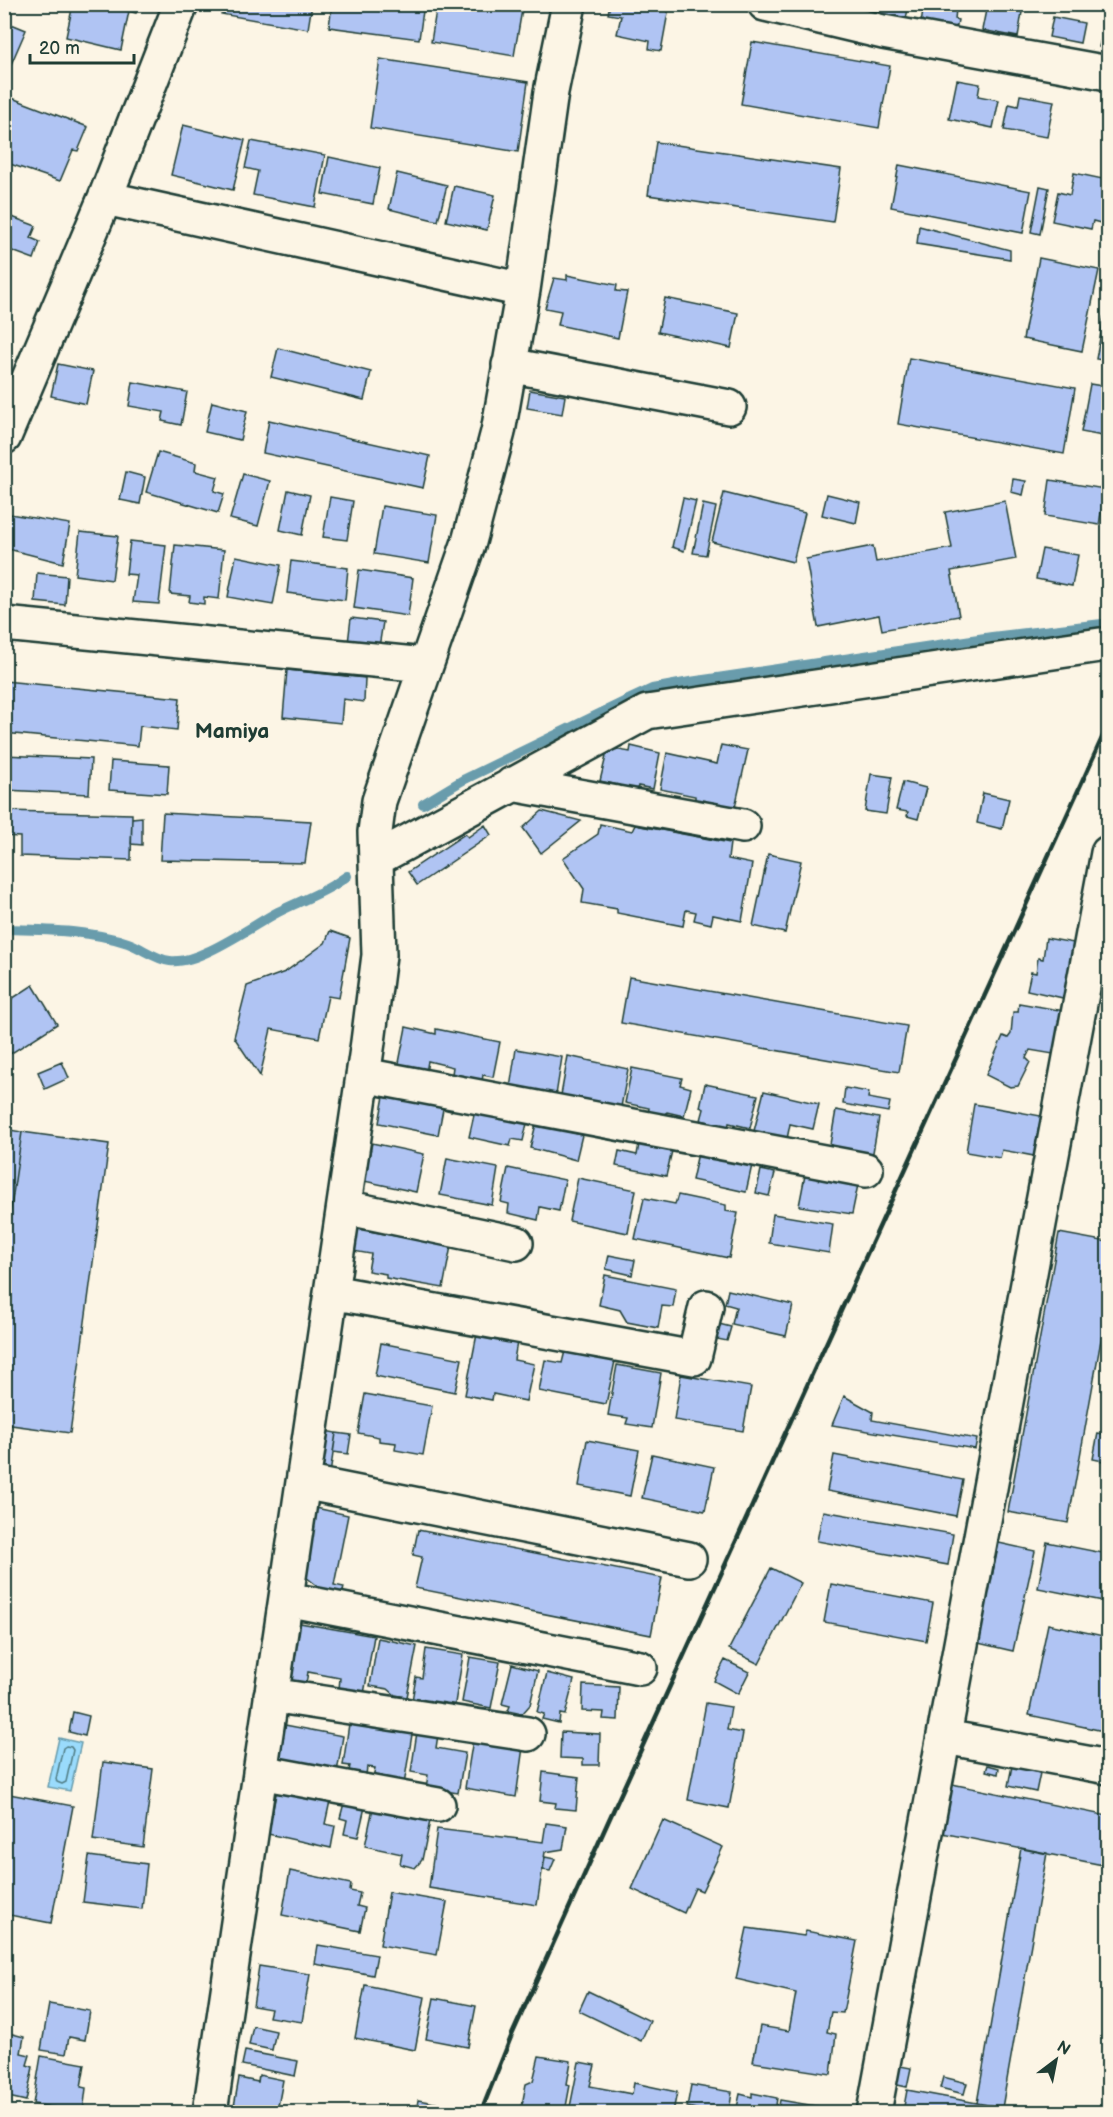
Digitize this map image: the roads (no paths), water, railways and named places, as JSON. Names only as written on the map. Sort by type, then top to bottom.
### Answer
[{"type":"street","points":[[8,418],[105,198],[182,4]]},
{"type":"street","points":[[210,2112],[379,955],[375,832],[379,801],[469,542],[498,432],[523,290],[551,92],[569,4]]},
{"type":"street","points":[[765,4],[883,32],[1108,73]]},
{"type":"street","points":[[105,198],[523,290]]},
{"type":"street","points":[[510,365],[729,407]]},
{"type":"street","points":[[4,624],[425,665]]},
{"type":"street","points":[[376,859],[647,712],[1100,645]]},
{"type":"street","points":[[512,784],[743,826]]},
{"type":"street","points":[[874,2112],[1108,853]]},
{"type":"street","points":[[363,1075],[866,1170]]},
{"type":"street","points":[[344,1207],[516,1243]]},
{"type":"street","points":[[331,1292],[694,1358],[706,1307]]},
{"type":"street","points":[[303,1482],[689,1559]]},
{"type":"street","points":[[286,1599],[640,1668]]},
{"type":"street","points":[[272,1695],[528,1734]]},
{"type":"street","points":[[945,1737],[1108,1767]]},
{"type":"street","points":[[260,1772],[438,1805]]},
{"type":"water","points":[[59,1738],[81,1743],[70,1791],[48,1787]]},
{"type":"waterway","points":[[423,804],[463,780],[652,689],[992,637],[1108,625]]},
{"type":"waterway","points":[[4,929],[98,935],[128,943],[164,960],[182,961],[210,951],[278,912],[331,887],[347,876]]},
{"type":"railway","points":[[481,2112],[511,2037],[608,1822],[1108,725]]},
{"type":"district","name":"Mamiya","points":[[232,731]]}]
